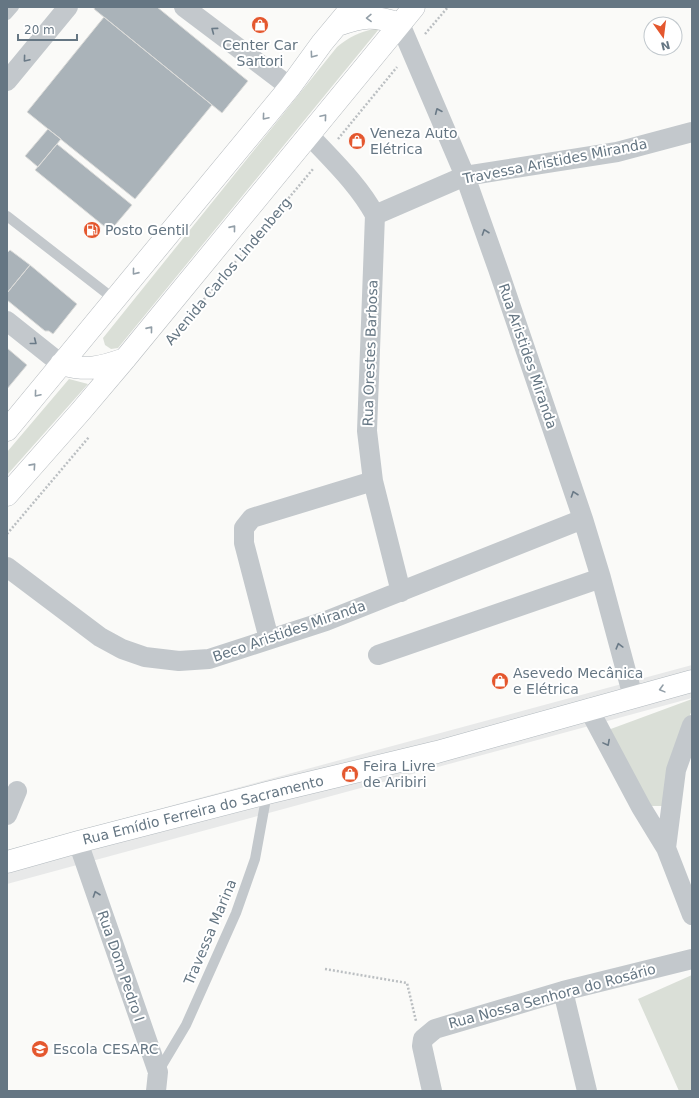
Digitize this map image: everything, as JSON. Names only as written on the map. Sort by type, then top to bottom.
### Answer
[{"type":"main road","points":[[7,430],[290,86],[322,43],[352,7]]},
{"type":"main road","name":"Avenida Carlos Lindenberg","points":[[7,495],[125,359],[414,7]]},
{"type":"main road","points":[[338,25],[356,18],[371,17],[400,24]]},
{"type":"main road","points":[[61,364],[89,369],[104,367],[125,359]]},
{"type":"main road","name":"Rua Emídio Ferreira do Sacramento","points":[[7,862],[266,793],[437,752],[692,680]]},
{"type":"street","points":[[7,81],[68,7]]},
{"type":"street","points":[[184,7],[290,86]]},
{"type":"street","name":"Rua Aristides Miranda","points":[[400,24],[465,176],[583,519],[601,578],[633,697]]},
{"type":"street","name":"Travessa Aristides Miranda","points":[[375,215],[465,176],[617,152],[692,132]]},
{"type":"street","points":[[309,135],[366,198],[375,215]]},
{"type":"street","name":"Rua Orestes Barbosa","points":[[375,215],[367,431],[373,481],[401,592]]},
{"type":"street","points":[[7,321],[61,364]]},
{"type":"street","points":[[269,639],[244,543],[244,528],[252,518],[373,481]]},
{"type":"street","name":"Beco Aristides Miranda","points":[[7,567],[100,637],[122,649],[145,657],[179,661],[208,659],[326,621],[583,519]]},
{"type":"street","points":[[378,655],[601,578]]},
{"type":"street","points":[[590,708],[593,717],[641,807],[666,848],[692,915]]},
{"type":"street","points":[[666,848],[671,802],[684,768],[692,725]]},
{"type":"street","points":[[7,815],[17,791]]},
{"type":"street","points":[[641,807],[649,814],[657,815],[663,812],[671,802]]},
{"type":"street","name":"Rua Dom Pedro I","points":[[78,842],[157,1082]]},
{"type":"street","name":"Rua Nossa Senhora do Rosário","points":[[422,1046],[423,1039],[435,1029],[563,991],[692,959]]},
{"type":"street","points":[[563,991],[587,1091]]},
{"type":"street","points":[[422,1046],[432,1091]]},
{"type":"lane","points":[[7,15],[14,7]]},
{"type":"lane","points":[[7,216],[114,299]]},
{"type":"lane","name":"Travessa Marina","points":[[157,1082],[186,1026],[236,913],[254,859],[266,793]]},
{"type":"path","name":"Avenida Carlos Lindenberg","points":[[189,317],[448,7]]},
{"type":"path","points":[[7,534],[93,432]]},
{"type":"path","points":[[325,969],[407,983],[422,1046]]},
{"type":"shaded area","points":[[379,29],[118,348],[111,349],[105,345],[103,338],[337,47],[354,35]]},
{"type":"shaded area","points":[[69,379],[88,384],[7,475],[7,452]]},
{"type":"shaded area","name":"Feira Livre de Aribiri","points":[[692,665],[692,698],[7,884],[7,850]]},
{"type":"shaded area","points":[[692,699],[692,710],[673,757],[664,806],[647,806],[608,730]]},
{"type":"shaded area","points":[[692,975],[692,1091],[679,1091],[638,999]]},
{"type":"building","points":[[95,7],[157,7],[248,81],[222,113],[94,9]]},
{"type":"building","points":[[104,17],[212,105],[135,199],[27,112]]},
{"type":"building","points":[[48,129],[61,139],[38,167],[25,156]]},
{"type":"building","points":[[57,144],[132,205],[110,231],[35,170]]},
{"type":"building","points":[[10,250],[30,265],[7,293],[7,253]]},
{"type":"building","points":[[30,265],[77,304],[53,334],[49,331],[45,331],[7,300],[7,293]]},
{"type":"building","points":[[7,348],[27,365],[7,389]]},
{"type":"place","name":"Center Car Sartori","points":[[260,25]]},
{"type":"place","name":"Veneza Auto Elétrica","points":[[357,141]]},
{"type":"place","name":"Posto Gentil","points":[[92,230]]},
{"type":"place","name":"Asevedo Mecânica e Elétrica","points":[[500,681]]},
{"type":"place","name":"Feira Livre de Aribiri","points":[[350,774]]},
{"type":"place","name":"Escola CESARC","points":[[40,1049]]}]
